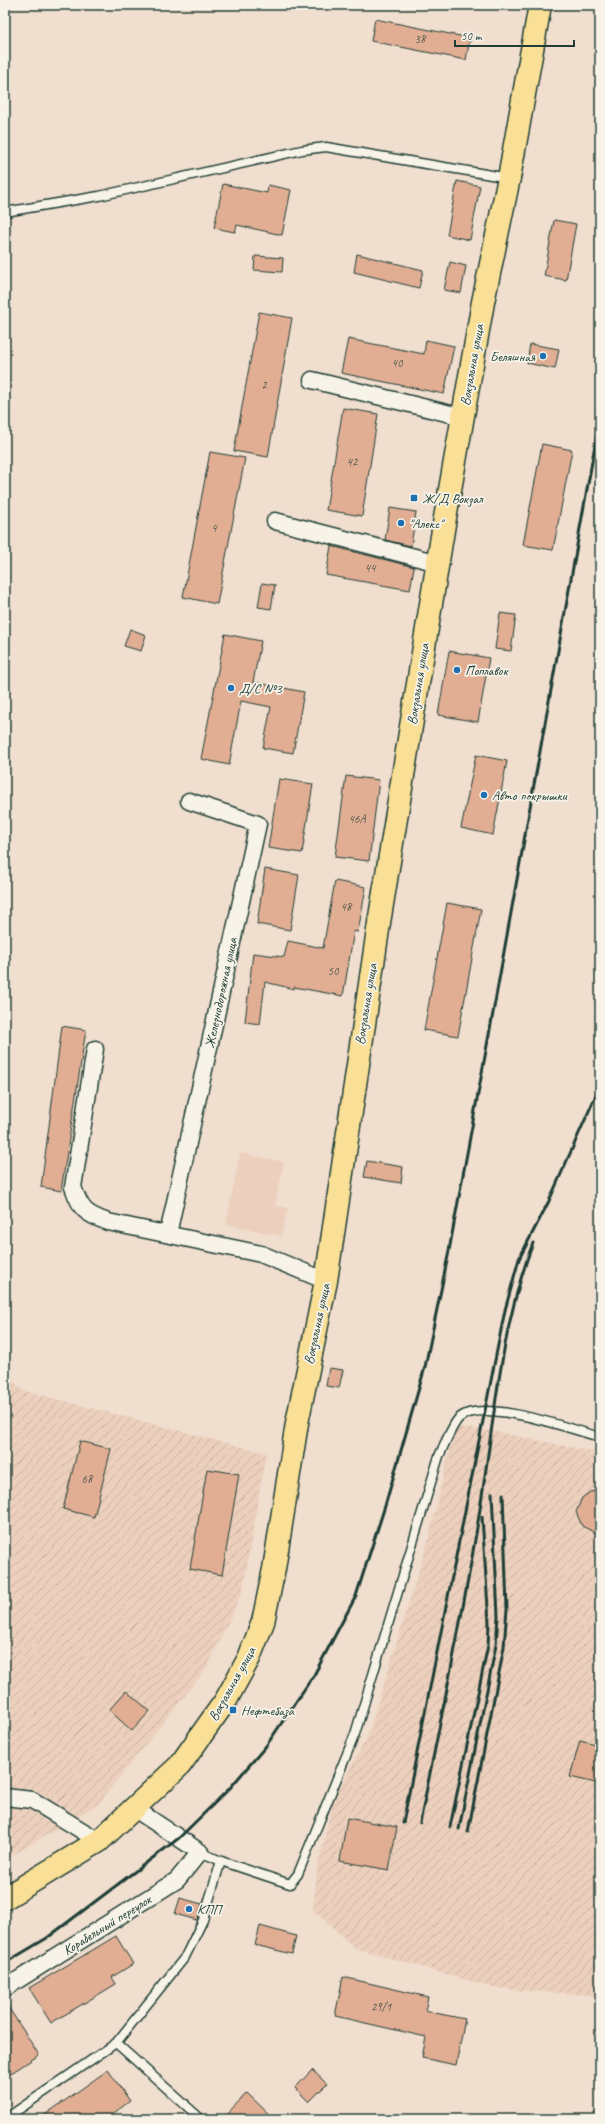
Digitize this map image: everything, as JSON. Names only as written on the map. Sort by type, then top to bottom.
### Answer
[{"type":"main road","name":"Вокзальная улица","points":[[5,1898],[99,1841],[180,1765],[226,1700],[249,1658],[263,1622],[274,1569],[297,1423],[326,1281],[379,923],[463,417],[483,302],[509,178],[540,5]]},
{"type":"street","points":[[312,380],[463,417]]},
{"type":"street","points":[[275,522],[438,563]]},
{"type":"street","name":"Железнодорожная улица","points":[[168,1234],[258,824],[189,801]]},
{"type":"street","points":[[95,1049],[73,1187],[78,1202],[90,1215],[108,1222],[261,1254],[326,1281]]},
{"type":"street","points":[[5,1797],[32,1800],[99,1841]]},
{"type":"street","points":[[135,1808],[200,1852]]},
{"type":"street","name":"Корабельный переулок","points":[[5,1988],[177,1880],[200,1852]]},
{"type":"lane","points":[[5,212],[99,196],[302,150],[326,147],[509,178]]},
{"type":"lane","points":[[200,1852],[221,1861],[290,1884],[298,1874],[355,1734],[439,1456],[458,1419],[468,1412],[494,1411],[524,1416],[600,1437]]},
{"type":"lane","points":[[5,2119],[116,2043],[185,1956],[203,1920],[221,1861]]},
{"type":"lane","points":[[116,2043],[201,2119]]},
{"type":"shaded area","points":[[240,1153],[284,1162],[275,1205],[288,1208],[281,1236],[226,1224]]},
{"type":"shaded area","points":[[5,1369],[21,1390],[266,1453],[243,1590],[207,1668],[98,1804],[5,1860]]},
{"type":"shaded area","points":[[455,1427],[497,1432],[600,1453],[600,1996],[494,1988],[355,1948],[313,1910],[317,1870],[334,1798],[367,1738],[428,1541]]},
{"type":"building","points":[[375,19],[470,38],[466,60],[371,41]]},
{"type":"building","points":[[457,181],[480,186],[470,240],[447,235]]},
{"type":"building","points":[[223,184],[267,193],[268,185],[291,190],[282,235],[237,225],[235,232],[214,228]]},
{"type":"building","points":[[554,220],[576,224],[566,280],[544,276]]},
{"type":"building","points":[[357,254],[423,270],[419,288],[354,272]]},
{"type":"building","points":[[255,256],[283,258],[282,272],[254,270]]},
{"type":"building","points":[[450,262],[466,266],[461,293],[444,290]]},
{"type":"building","points":[[259,312],[292,318],[268,457],[234,451]]},
{"type":"building","points":[[348,339],[424,354],[426,340],[454,346],[444,394],[341,373]]},
{"type":"building","name":"Беляшная","points":[[530,344],[559,349],[555,369],[527,363]]},
{"type":"building","points":[[343,408],[378,414],[362,516],[326,510]]},
{"type":"building","points":[[542,444],[572,450],[553,550],[523,545]]},
{"type":"building","points":[[210,452],[245,458],[217,604],[183,597]]},
{"type":"building","name":"\"Алекс\"","points":[[390,508],[416,512],[411,546],[385,540]]},
{"type":"building","points":[[331,546],[414,567],[410,590],[326,575]]},
{"type":"building","points":[[262,583],[275,585],[271,609],[258,607]]},
{"type":"building","points":[[500,613],[516,615],[511,651],[495,649]]},
{"type":"building","points":[[130,629],[146,635],[141,651],[124,646]]},
{"type":"building","points":[[225,634],[261,641],[253,682],[304,692],[293,753],[263,748],[271,707],[241,701],[229,765],[201,759]]},
{"type":"building","points":[[449,651],[489,658],[478,722],[438,715]]},
{"type":"building","name":"Авто покрышки","points":[[476,755],[507,761],[493,835],[461,828]]},
{"type":"building","points":[[346,776],[379,780],[369,861],[335,857]]},
{"type":"building","points":[[279,779],[313,784],[302,853],[268,848]]},
{"type":"building","points":[[265,869],[299,875],[290,930],[257,924]]},
{"type":"building","points":[[335,881],[366,887],[358,932],[354,931],[343,996],[294,987],[294,989],[265,982],[260,1024],[245,1022],[253,953],[284,957],[288,941],[323,948]]},
{"type":"building","points":[[447,903],[481,909],[458,1036],[424,1030]]},
{"type":"building","points":[[62,1026],[86,1030],[61,1191],[41,1187]]},
{"type":"building","points":[[367,1161],[403,1167],[401,1183],[364,1177]]},
{"type":"building","points":[[329,1368],[343,1370],[339,1388],[326,1386]]},
{"type":"building","points":[[80,1441],[111,1449],[94,1517],[63,1509]]},
{"type":"building","points":[[207,1469],[239,1474],[222,1575],[190,1569]]},
{"type":"building","points":[[600,1490],[600,1535],[582,1526],[576,1512],[582,1498],[590,1492]]},
{"type":"building","points":[[126,1691],[150,1711],[132,1731],[109,1710]]},
{"type":"building","points":[[580,1740],[600,1745],[600,1784],[570,1777]]},
{"type":"building","points":[[347,1818],[397,1827],[389,1870],[340,1861]]},
{"type":"building","name":"КПП","points":[[180,1898],[202,1904],[197,1920],[175,1914]]},
{"type":"building","points":[[260,1926],[296,1936],[292,1954],[255,1945]]},
{"type":"building","points":[[116,1936],[133,1964],[112,1977],[116,1984],[51,2023],[29,1988]]},
{"type":"building","points":[[343,1977],[428,1997],[425,2011],[465,2019],[456,2065],[422,2058],[426,2037],[335,2016]]},
{"type":"building","points":[[5,2002],[39,2055],[5,2077]]},
{"type":"building","points":[[108,2070],[130,2101],[106,2119],[39,2119]]},
{"type":"building","points":[[312,2070],[327,2084],[309,2102],[295,2088]]},
{"type":"building","points":[[247,2093],[274,2119],[222,2119]]},
{"type":"railway","points":[[5,1963],[47,1938],[179,1838],[229,1789],[266,1746],[314,1675],[356,1596],[385,1506],[425,1367],[448,1256],[600,417]]},
{"type":"railway","points":[[403,1823],[505,1310],[519,1259],[549,1201],[600,1086]]},
{"type":"railway","points":[[420,1823],[466,1592],[505,1343],[522,1276],[533,1243]]},
{"type":"railway","points":[[459,1829],[496,1645],[498,1616],[492,1493]]},
{"type":"railway","points":[[468,1832],[504,1647],[507,1609],[503,1494]]},
{"type":"railway","points":[[450,1827],[488,1645],[489,1623],[482,1517]]},
{"type":"place","name":"Беляшная","points":[[543,356]]},
{"type":"place","name":"Ж/Д Вокзал","points":[[414,498]]},
{"type":"place","name":"\"Алекс\"","points":[[401,523]]},
{"type":"place","name":"Поплавок","points":[[457,670]]},
{"type":"place","name":"Д/С №3","points":[[231,688]]},
{"type":"place","name":"Авто покрышки","points":[[484,795]]},
{"type":"place","name":"Нефтебаза","points":[[233,1710]]},
{"type":"place","name":"КПП","points":[[189,1909]]}]
